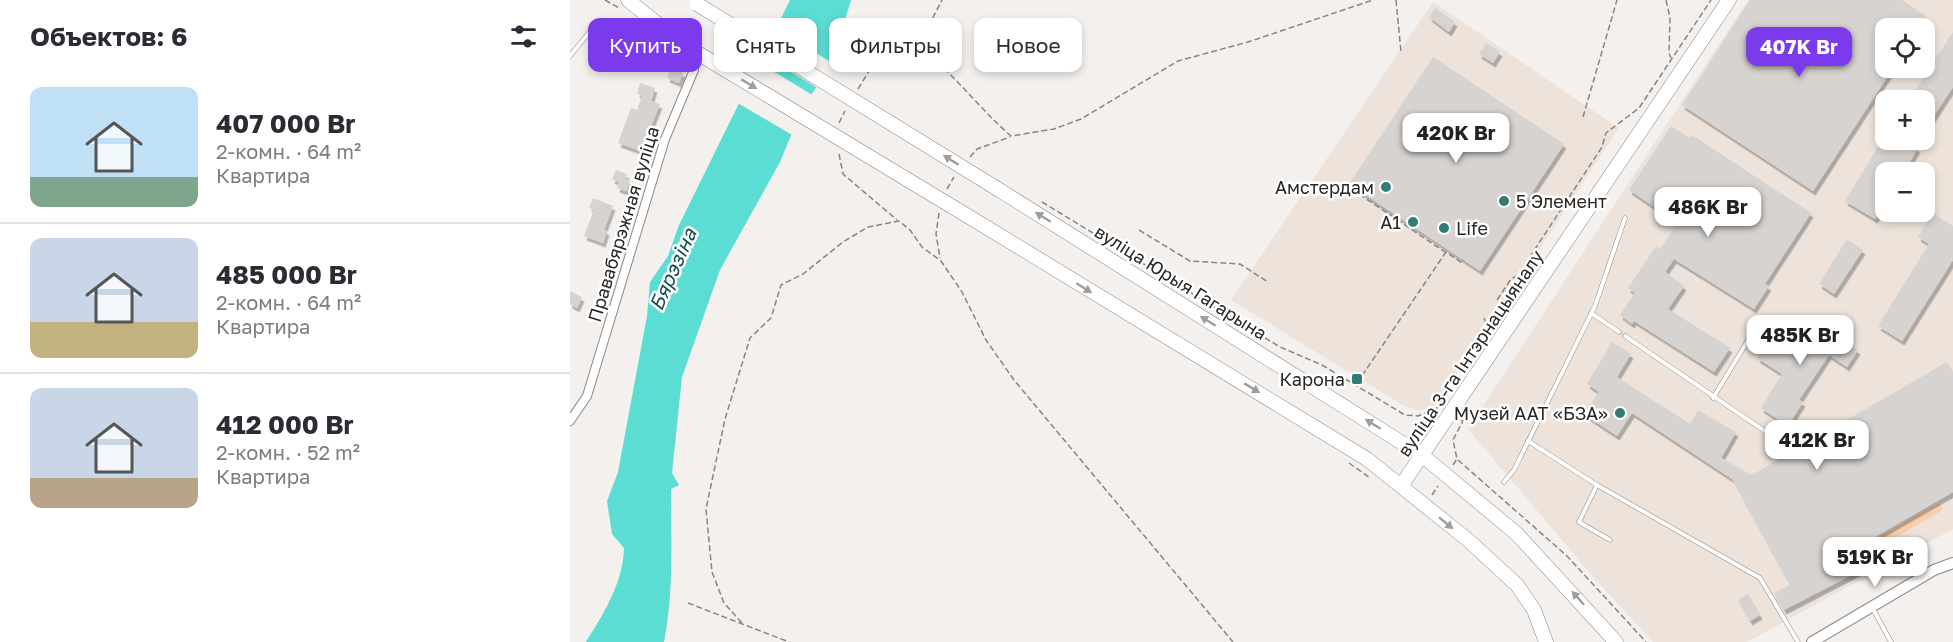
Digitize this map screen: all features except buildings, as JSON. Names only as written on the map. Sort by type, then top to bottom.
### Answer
[{"type":"main road","points":[[628,0],[648,18]]},
{"type":"main road","name":"вуліца 3-га Інтэрнацыяналу","points":[[1401,486],[1729,0]]},
{"type":"main road","name":"вуліца Юрыя Гагарына","points":[[693,2],[1001,191],[1423,456],[1516,534],[1616,642]]},
{"type":"main road","points":[[702,59],[981,224],[1367,459],[1468,540],[1517,585],[1534,610],[1546,642]]},
{"type":"street","name":"Правабярэжная вуліца","points":[[570,421],[587,396],[665,139],[693,72]]},
{"type":"street","points":[[1812,642],[1934,570],[1953,563]]},
{"type":"lane","points":[[570,56],[588,34]]},
{"type":"lane","points":[[1504,482],[1514,470],[1591,313],[1625,218]]},
{"type":"lane","points":[[1591,313],[1619,332]]},
{"type":"lane","points":[[1713,398],[1761,319]]},
{"type":"lane","points":[[1625,336],[1772,436]]},
{"type":"lane","points":[[1528,441],[1597,485],[1760,578],[1798,642]]},
{"type":"lane","points":[[1597,485],[1579,522],[1610,540]]},
{"type":"lane","points":[[1872,606],[1891,642]]},
{"type":"path","points":[[933,18],[942,0]]},
{"type":"path","points":[[963,164],[977,149],[1011,136],[1054,129],[1081,119],[1178,61],[1248,42],[1373,0]]},
{"type":"path","points":[[1396,0],[1401,52]]},
{"type":"path","points":[[1583,117],[1617,0]]},
{"type":"path","points":[[1666,0],[1670,18],[1669,53],[1672,59]]},
{"type":"path","points":[[1497,300],[1511,279],[1518,275],[1602,147],[1606,132],[1639,108],[1711,0]]},
{"type":"path","points":[[949,72],[979,108],[1011,136]]},
{"type":"path","points":[[945,197],[958,172]]},
{"type":"path","points":[[1363,193],[1362,196],[1462,263],[1463,260]]},
{"type":"path","points":[[1036,198],[1280,347],[1322,365],[1405,415],[1430,412],[1441,406]]},
{"type":"path","points":[[941,205],[936,234],[941,261]]},
{"type":"path","points":[[742,623],[724,603],[712,572],[706,509],[725,419],[750,338],[771,318],[781,285],[803,274],[843,242],[868,227],[898,221],[910,230],[922,247],[941,261],[962,292],[986,340],[1014,380],[1233,642]]},
{"type":"path","points":[[1139,230],[1190,261],[1240,264],[1268,282]]},
{"type":"path","points":[[1356,384],[1446,252]]},
{"type":"path","points":[[1484,318],[1490,333]]},
{"type":"path","points":[[1457,459],[1567,556],[1647,642]]},
{"type":"path","points":[[688,603],[789,642]]},
{"type":"shaded area","points":[[1748,0],[1953,0],[1953,529],[1747,642],[1653,642],[1596,580],[1468,429]]},
{"type":"shaded area","points":[[1433,2],[1619,128],[1438,403],[1428,409],[1417,410],[1404,406],[1231,300]]},
{"type":"shaded area","points":[[1939,503],[1943,510],[1879,547],[1874,540]]},
{"type":"water","name":"Бярэзіна","points":[[790,0],[851,0],[846,18],[829,18],[829,68],[802,109],[780,162],[720,270],[682,377],[672,473],[679,485],[671,489],[671,585],[664,642],[586,642],[611,597],[623,561],[624,548],[612,534],[607,501],[618,472],[647,316],[650,282],[668,256],[679,225],[754,72],[817,72],[817,18],[781,18]]},
{"type":"pier","points":[[817,54],[829,61],[829,72],[819,89],[791,72],[817,72]]},
{"type":"pier","points":[[751,72],[774,72],[814,96],[794,136],[736,102]]},
{"type":"place","name":"Амстердам","points":[[1386,187]]},
{"type":"place","name":"5 Элемент","points":[[1504,201]]},
{"type":"place","name":"A1","points":[[1413,222]]},
{"type":"place","name":"Life","points":[[1444,228]]},
{"type":"place","name":"Карона","points":[[1357,379]]},
{"type":"place","name":"Музей ААТ «БЗА»","points":[[1620,413]]}]
